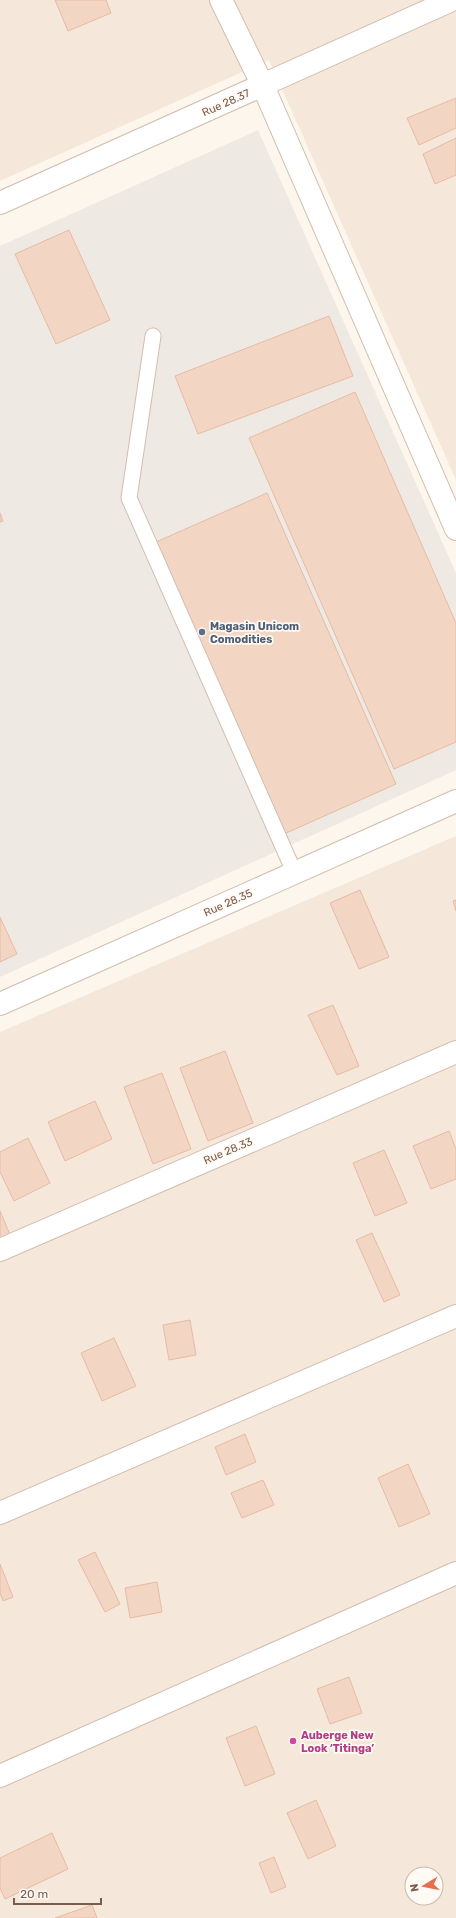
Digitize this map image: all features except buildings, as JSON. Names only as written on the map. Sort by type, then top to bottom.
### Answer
[{"type":"street","points":[[221,0],[263,86],[456,529]]},
{"type":"street","name":"Rue 28.37","points":[[0,203],[452,0]]},
{"type":"street","name":"Rue 28.35","points":[[0,1004],[295,874],[456,801]]},
{"type":"street","name":"Rue 28.33","points":[[0,1250],[456,1052]]},
{"type":"street","points":[[0,1513],[456,1316]]},
{"type":"street","points":[[0,1776],[456,1573]]},
{"type":"lane","points":[[153,336],[129,498],[295,874]]},
{"type":"shaded area","points":[[0,0],[456,0],[456,480],[269,60],[0,181]]},
{"type":"shaded area","points":[[258,130],[456,573],[456,770],[0,977],[0,246]]},
{"type":"shaded area","points":[[456,836],[456,1918],[0,1918],[0,1032]]},
{"type":"place","name":"Magasin Unicom Comodities","points":[[202,632]]},
{"type":"place","name":"Auberge New Look ‘Titinga’","points":[[293,1741]]}]
